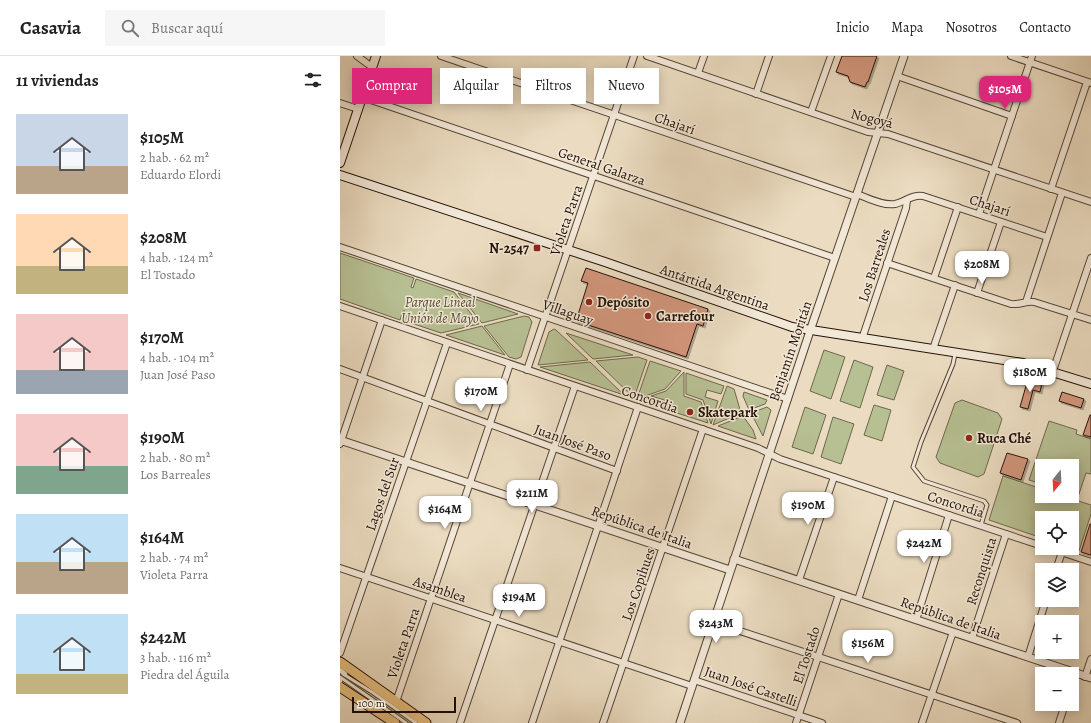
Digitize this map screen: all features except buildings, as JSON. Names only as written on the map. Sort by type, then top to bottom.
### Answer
[{"type":"main road","points":[[372,67],[376,56]]},
{"type":"main road","points":[[340,163],[360,104]]},
{"type":"main road","name":"Antártida Argentina","points":[[340,175],[568,250],[785,325],[810,331],[1023,363],[1053,371],[1091,384]]},
{"type":"main road","points":[[340,662],[426,723]]},
{"type":"main road","points":[[340,687],[395,723]]},
{"type":"street","points":[[357,56],[372,67]]},
{"type":"street","name":"Chajarí","points":[[441,56],[857,196],[890,204],[896,204],[920,195],[1047,237]]},
{"type":"street","name":"Violeta Parra","points":[[527,370],[634,56]]},
{"type":"street","name":"Nogoyá","points":[[647,56],[868,132],[888,134],[1091,202]]},
{"type":"street","points":[[698,73],[704,56]]},
{"type":"street","points":[[756,94],[769,56]]},
{"type":"street","points":[[811,112],[831,56]]},
{"type":"street","name":"Benjamín Moritán","points":[[680,723],[810,331],[904,56]]},
{"type":"street","points":[[1011,56],[1089,83],[1051,189]]},
{"type":"street","points":[[979,214],[1032,56]]},
{"type":"street","points":[[897,76],[1012,116]]},
{"type":"street","points":[[340,103],[358,109]]},
{"type":"street","name":"General Galarza","points":[[382,104],[835,258]]},
{"type":"street","points":[[1026,302],[1062,192]]},
{"type":"street","name":"Los Barreales","points":[[862,338],[906,208],[907,200]]},
{"type":"street","points":[[934,278],[958,207]]},
{"type":"street","points":[[977,293],[1002,222]]},
{"type":"street","name":"Villaguay","points":[[340,248],[788,399]]},
{"type":"street","points":[[1053,371],[1091,258]]},
{"type":"street","points":[[888,263],[1014,304],[1026,302],[1038,303],[1091,320]]},
{"type":"street","points":[[933,349],[955,285]]},
{"type":"street","name":"Concordia","points":[[340,306],[758,448],[780,459],[1035,544]]},
{"type":"street","points":[[340,441],[382,320]]},
{"type":"street","name":"Lagos del Sur","points":[[340,653],[447,343]]},
{"type":"street","name":"Violeta Parra","points":[[396,702],[510,364]]},
{"type":"street","name":"Juan José Paso","points":[[340,369],[617,471]]},
{"type":"street","points":[[460,723],[575,386]]},
{"type":"street","points":[[532,723],[638,407]]},
{"type":"street","name":"Los Copihues","points":[[603,723],[703,429]]},
{"type":"street","name":"República de Italia","points":[[340,441],[730,570]]},
{"type":"street","points":[[799,580],[834,477]]},
{"type":"street","points":[[858,600],[892,496]]},
{"type":"street","points":[[916,620],[949,515]]},
{"type":"street","name":"Reconquista","points":[[972,638],[1006,534]]},
{"type":"street","points":[[1071,555],[1091,562]]},
{"type":"street","name":"República de Italia","points":[[734,559],[1057,667]]},
{"type":"street","name":"Asamblea","points":[[340,568],[624,663],[693,683]]},
{"type":"street","name":"El Tostado","points":[[796,723],[839,594]]},
{"type":"street","points":[[1028,657],[1044,607]]},
{"type":"street","points":[[713,622],[1017,723]]},
{"type":"street","points":[[922,723],[953,632]]},
{"type":"street","points":[[1088,677],[1091,660]]},
{"type":"street","points":[[340,666],[347,671],[345,674],[340,671]]},
{"type":"street","name":"Juan José Castelli","points":[[693,683],[822,723]]},
{"type":"street","points":[[1058,723],[1062,711]]},
{"type":"lane","points":[[955,352],[954,364],[921,442],[913,467],[924,481],[984,501],[987,505],[981,525]]},
{"type":"lane","points":[[340,671],[416,723]]},
{"type":"lane","points":[[340,679],[406,723]]},
{"type":"green space","points":[[340,253],[414,278],[411,287],[413,288],[416,279],[454,292],[479,324],[441,333],[402,320],[405,311],[403,311],[400,320],[340,299]]},
{"type":"green space","name":"Parque Lineal Unión de Mayo","points":[[458,293],[518,314],[482,323]]},
{"type":"green space","name":"Parque Lineal Unión de Mayo","points":[[524,316],[529,317],[532,322],[521,357],[516,359],[509,357],[484,326]]},
{"type":"green space","name":"Parque Lineal Unión de Mayo","points":[[482,326],[505,355],[446,335]]},
{"type":"green space","points":[[554,329],[588,360],[538,365],[549,332]]},
{"type":"green space","points":[[566,333],[633,355],[593,359]]},
{"type":"green space","points":[[824,350],[845,357],[831,399],[810,391]]},
{"type":"green space","points":[[638,357],[647,360],[634,398],[596,361]]},
{"type":"green space","points":[[854,360],[873,367],[860,408],[840,401]]},
{"type":"green space","points":[[650,361],[681,371],[665,389],[637,399]]},
{"type":"green space","points":[[590,362],[624,395],[540,367]]},
{"type":"green space","points":[[887,365],[904,371],[894,400],[877,395]]},
{"type":"green space","points":[[684,372],[684,396],[701,402],[708,423],[674,412],[671,402],[651,396],[666,391]]},
{"type":"green space","points":[[686,373],[724,386],[721,394],[707,390],[705,397],[718,401],[711,424],[703,400],[686,394]]},
{"type":"green space","points":[[727,386],[734,389],[741,413],[713,425]]},
{"type":"green space","points":[[744,392],[767,400],[765,404],[749,410],[743,396]]},
{"type":"green space","points":[[648,397],[669,404],[672,411],[640,400]]},
{"type":"green space","name":"Ruca Ché","points":[[962,400],[998,413],[1002,419],[984,474],[978,477],[940,463],[936,457],[955,403]]},
{"type":"green space","points":[[874,405],[891,410],[882,441],[864,435]]},
{"type":"green space","points":[[767,407],[771,410],[763,436],[751,413]]},
{"type":"green space","points":[[805,407],[826,415],[813,454],[792,447]]},
{"type":"green space","points":[[743,416],[753,430],[756,439],[718,426]]},
{"type":"green space","points":[[833,417],[854,424],[841,464],[821,457]]},
{"type":"green space","points":[[1049,421],[1077,430],[1076,434],[1091,439],[1091,474],[1086,473],[1079,494],[1079,459],[1036,459]]},
{"type":"green space","points":[[1035,462],[1035,482],[1029,480]]},
{"type":"green space","points":[[1003,476],[1035,487],[1035,503],[1079,503],[1079,501],[1091,505],[1091,514],[1079,551],[1079,511],[1035,511],[1035,536],[989,520]]},
{"type":"green space","points":[[343,677],[373,695],[413,723],[409,723]]},
{"type":"place","name":"N-2547","points":[[537,248]]},
{"type":"place","name":"Depósito","points":[[589,302]]},
{"type":"place","name":"Carrefour","points":[[648,316]]},
{"type":"place","name":"Skatepark","points":[[690,412]]},
{"type":"place","name":"Ruca Ché","points":[[969,438]]}]
